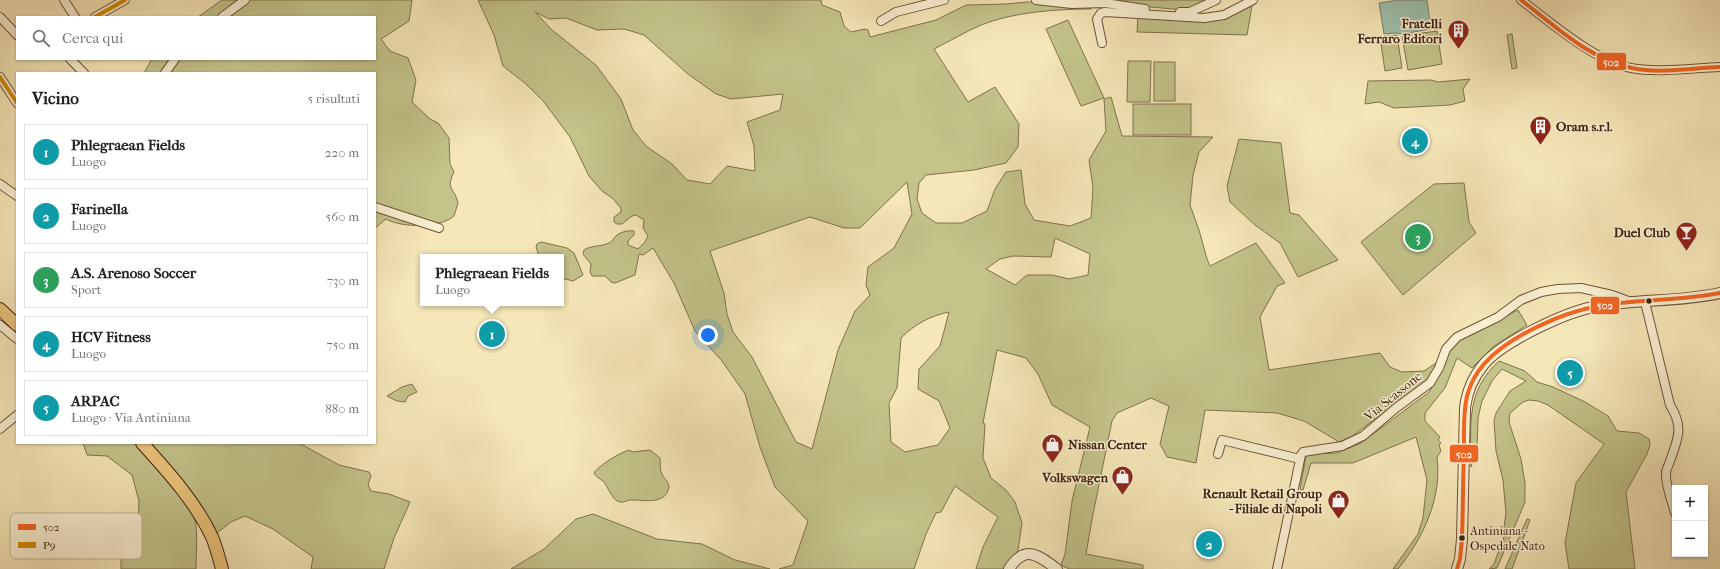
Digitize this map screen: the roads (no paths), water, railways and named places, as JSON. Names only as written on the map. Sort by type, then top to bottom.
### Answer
[{"type":"main road","points":[[0,309],[16,324]]},
{"type":"main road","points":[[143,444],[162,465],[194,506],[212,538],[222,569]]},
{"type":"street","points":[[64,0],[74,16]]},
{"type":"street","points":[[97,16],[125,0]]},
{"type":"street","points":[[223,16],[245,0]]},
{"type":"street","points":[[881,21],[896,12],[944,0]]},
{"type":"street","points":[[1036,0],[1072,4],[1105,3],[1142,9],[1184,12],[1197,9],[1216,0]]},
{"type":"street","points":[[1102,43],[1097,19],[1101,13],[1211,17],[1224,15],[1253,0]]},
{"type":"street","points":[[1520,0],[1595,54],[1619,66],[1640,70],[1720,67]]},
{"type":"street","points":[[0,17],[16,34]]},
{"type":"street","points":[[71,60],[83,72]]},
{"type":"street","points":[[166,72],[174,60]]},
{"type":"street","points":[[0,77],[16,101]]},
{"type":"street","points":[[0,184],[16,195]]},
{"type":"street","points":[[376,207],[439,228]]},
{"type":"street","name":"Via Scassone","points":[[1300,459],[1303,452],[1306,450],[1342,446],[1363,436],[1396,408],[1430,383],[1439,368],[1446,349],[1457,337],[1494,319],[1522,300],[1541,292],[1563,288],[1580,288],[1612,295],[1633,302]]},
{"type":"street","points":[[1457,569],[1460,559],[1462,539],[1465,408],[1467,396],[1475,377],[1492,355],[1565,315],[1598,306],[1633,302],[1700,298],[1720,293]]},
{"type":"street","points":[[1645,302],[1670,405],[1678,422],[1679,431],[1677,443],[1666,474],[1672,500]]},
{"type":"street","points":[[0,325],[16,338]]},
{"type":"street","points":[[0,429],[16,416]]},
{"type":"street","points":[[1218,454],[1222,440],[1300,459],[1277,569]]},
{"type":"street","points":[[1009,569],[1015,560],[1025,554],[1031,553],[1043,558],[1057,569]]},
{"type":"place","name":"Fratelli Ferraro Editori","points":[[1458,50]]},
{"type":"place","name":"HCV Fitness","points":[[1415,141]]},
{"type":"place","name":"Oram s.r.l.","points":[[1540,146]]},
{"type":"place","name":"A.S. Arenoso Soccer","points":[[1418,237]]},
{"type":"place","name":"Duel Club","points":[[1686,252]]},
{"type":"place","name":"Phlegraean Fields","points":[[492,334]]},
{"type":"place","name":"ARPAC","points":[[1570,373]]},
{"type":"place","name":"Nissan Center","points":[[1053,464]]},
{"type":"place","name":"Volkswagen","points":[[1123,496]]},
{"type":"place","name":"Renault Retail Group - Filiale di Napoli","points":[[1338,520]]},
{"type":"place","name":"Antiniana - Ospedale Nato","points":[[1462,538]]},
{"type":"place","name":"Farinella","points":[[1209,544]]}]
